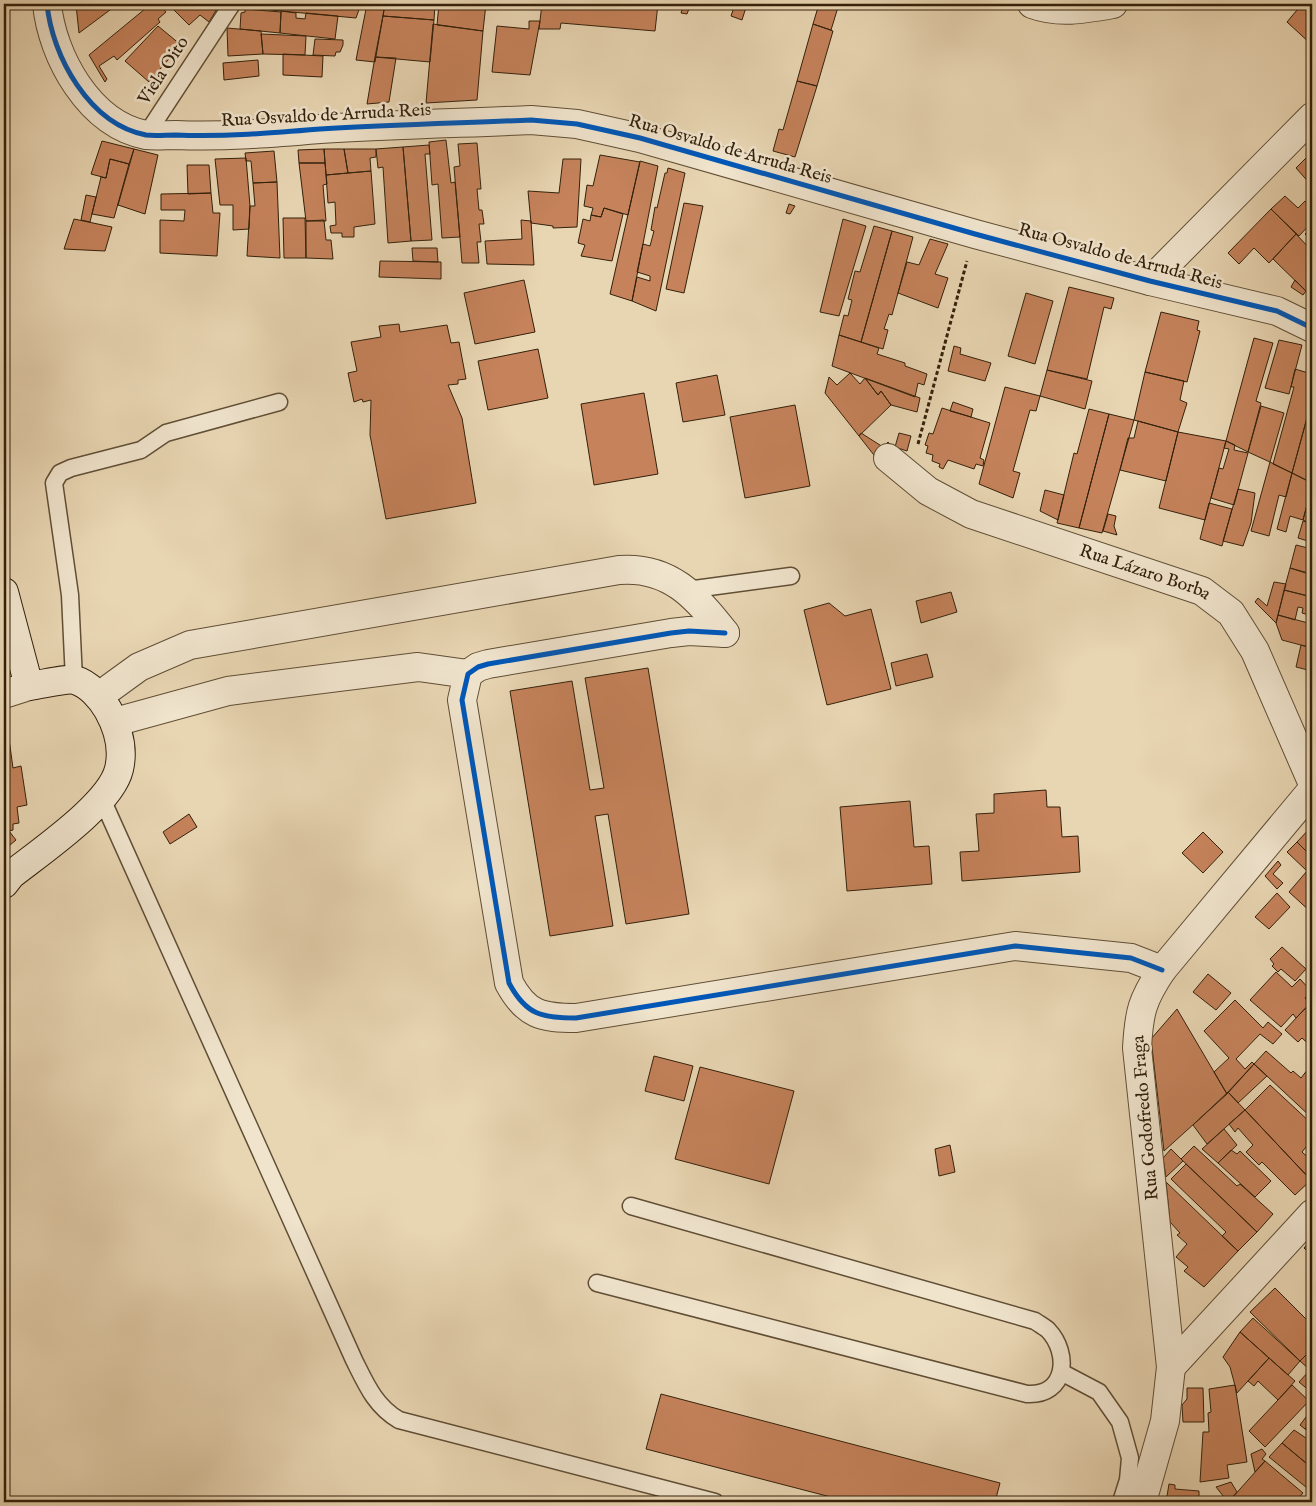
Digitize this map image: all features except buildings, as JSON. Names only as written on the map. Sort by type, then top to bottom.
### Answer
[{"type":"street","name":"Rua Osvaldo de Arruda Reis","points":[[47,4],[48,16],[61,56],[75,82],[103,113],[114,121],[146,135],[215,135],[531,120],[577,124],[640,138],[975,234],[1150,281],[1278,311],[1312,328]]},
{"type":"street","points":[[1032,4],[1041,7],[1076,11],[1113,4]]},
{"type":"street","points":[[1150,281],[1312,116]]},
{"type":"street","name":"Rua Lázaro Borba","points":[[888,458],[928,491],[971,514],[1202,591],[1221,604],[1236,620],[1255,651],[1312,782]]},
{"type":"street","points":[[99,696],[139,667],[190,645],[619,570],[653,571],[687,590],[703,605],[724,633],[689,631],[671,633],[488,664],[478,667],[468,674],[462,700],[509,984],[518,1000],[533,1013],[551,1018],[576,1018],[1016,946],[1131,958],[1162,970]]},
{"type":"street","points":[[4,592],[29,686]]},
{"type":"street","points":[[115,722],[228,691],[418,667],[468,674]]},
{"type":"street","points":[[4,694],[29,686],[74,680],[99,696],[115,722],[121,745],[119,770],[102,799],[89,813],[11,875],[4,884]]},
{"type":"street","name":"Rua Godofredo Fraga","points":[[1142,1502],[1165,1421],[1171,1367],[1137,1048],[1141,1008],[1146,993],[1162,970],[1312,790]]},
{"type":"street","points":[[1171,1367],[1312,1214]]},
{"type":"lane","name":"Viela Oito","points":[[146,135],[232,4]]},
{"type":"lane","points":[[74,680],[70,595],[54,483],[60,473],[141,450],[166,433],[279,402]]},
{"type":"lane","points":[[687,590],[791,576]]},
{"type":"lane","points":[[102,799],[354,1360],[378,1403],[386,1412],[399,1420],[715,1502]]},
{"type":"lane","points":[[597,1283],[1027,1394],[1039,1395],[1050,1390],[1058,1380],[1061,1372],[1059,1347],[1048,1330],[1035,1321],[631,1206]]},
{"type":"lane","points":[[1061,1372],[1099,1392],[1120,1422],[1130,1458],[1128,1480],[1121,1502]]},
{"type":"path","points":[[910,476],[975,234]]},
{"type":"cycle path","points":[[47,4],[50,24],[57,45],[65,65],[77,85],[107,117],[126,128],[146,135],[230,135],[320,129],[531,120],[577,124],[640,138],[975,234],[1150,281],[1277,311],[1312,328]]},
{"type":"cycle path","points":[[725,633],[689,631],[671,633],[488,664],[478,667],[468,674],[462,700],[509,983],[515,994],[529,1008],[544,1015],[576,1018],[1015,946],[1131,958],[1162,970]]}]
